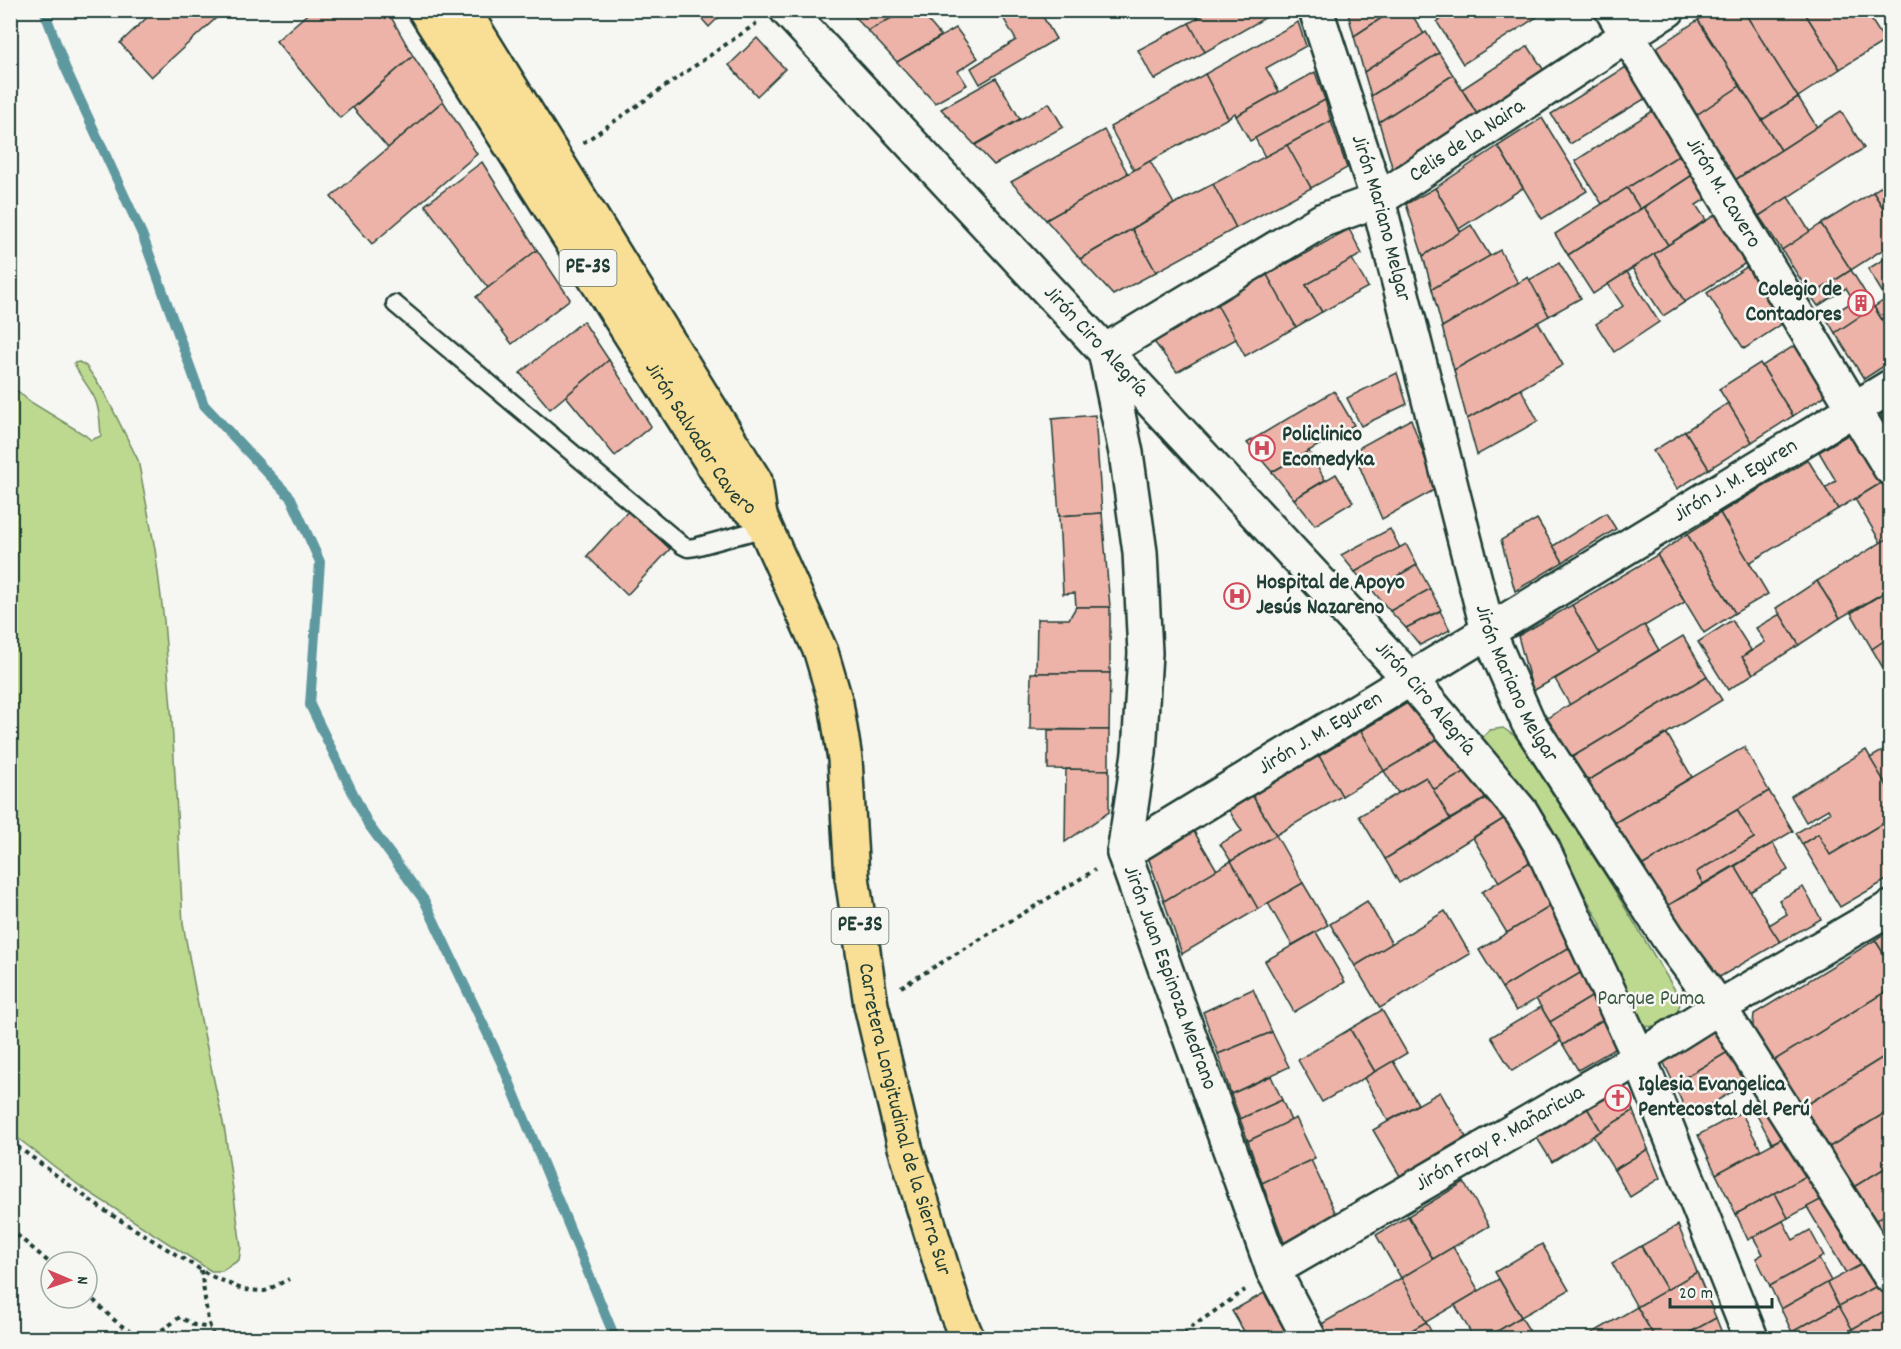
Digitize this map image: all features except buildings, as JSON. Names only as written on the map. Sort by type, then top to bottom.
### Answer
[{"type":"highway","name":"Jirón Salvador Cavero","points":[[425,10],[558,161],[755,482],[763,522]]},
{"type":"highway","name":"Jirón Salvador Cavero","points":[[463,10],[493,87],[733,496],[763,522]]},
{"type":"highway","name":"Carretera Longitudinal de la Sierra Sur","points":[[763,522],[821,652],[836,703],[845,759],[852,877],[871,1005],[905,1147],[954,1307],[967,1338]]},
{"type":"street","name":"Jirón Mariano Melgar","points":[[1316,10],[1378,200],[1488,631],[1528,722],[1669,939],[1719,1007],[1890,1276]]},
{"type":"street","name":"Celis de la Naira","points":[[1105,351],[1323,220],[1378,200],[1620,23],[1668,10]]},
{"type":"street","name":"Jirón Ciro Alegría","points":[[777,14],[1105,351],[1410,679],[1522,813],[1537,838],[1639,1057],[1751,1338]]},
{"type":"street","name":"Jirón M. Cavero","points":[[1620,23],[1890,468]]},
{"type":"street","name":"Jirón Juan Espinoza Medrano","points":[[1105,351],[1126,453],[1140,552],[1145,653],[1140,753],[1124,853],[1273,1270],[1309,1338]]},
{"type":"street","name":"Jirón J. M. Eguren","points":[[1124,853],[1890,387]]},
{"type":"street","name":"Jirón Fray P. Mañaricua","points":[[1273,1270],[1890,908]]},
{"type":"lane","points":[[395,304],[688,548],[763,522]]},
{"type":"path","points":[[558,161],[777,14]]},
{"type":"path","points":[[871,1005],[1124,853]]},
{"type":"path","points":[[10,1141],[102,1209],[201,1269],[244,1290],[265,1291],[289,1279]]},
{"type":"path","points":[[10,1229],[39,1254]]},
{"type":"path","points":[[201,1269],[210,1329],[214,1338]]},
{"type":"path","points":[[1176,1338],[1273,1270]]},
{"type":"path","points":[[99,1306],[114,1321],[139,1334],[151,1335],[180,1317],[194,1325],[210,1329]]},
{"type":"green space","points":[[79,362],[86,366],[104,392],[138,460],[155,549],[164,621],[172,721],[183,924],[225,1132],[241,1247],[239,1260],[222,1271],[211,1271],[81,1187],[11,1133],[11,385],[29,401],[91,440],[101,436],[99,416],[94,397],[74,363]]},
{"type":"green space","name":"Parque Puma","points":[[1503,728],[1516,737],[1609,881],[1675,990],[1680,1004],[1675,1018],[1655,1026],[1632,1024],[1600,923],[1580,886],[1560,850],[1484,753],[1482,738],[1490,730]]},
{"type":"waterway","points":[[44,10],[65,67],[142,234],[204,405],[291,498],[320,562],[310,705],[368,824],[424,900],[502,1064],[615,1338]]},
{"type":"place","name":"Colegio de Contadores","points":[[1861,303]]},
{"type":"place","name":"Policlinico Ecomedyka","points":[[1262,448]]},
{"type":"place","name":"Hospital de Apoyo Jesús Nazareno","points":[[1237,596]]},
{"type":"place","name":"Iglesia Evangelica Pentecostal del Perú","points":[[1618,1098]]}]
